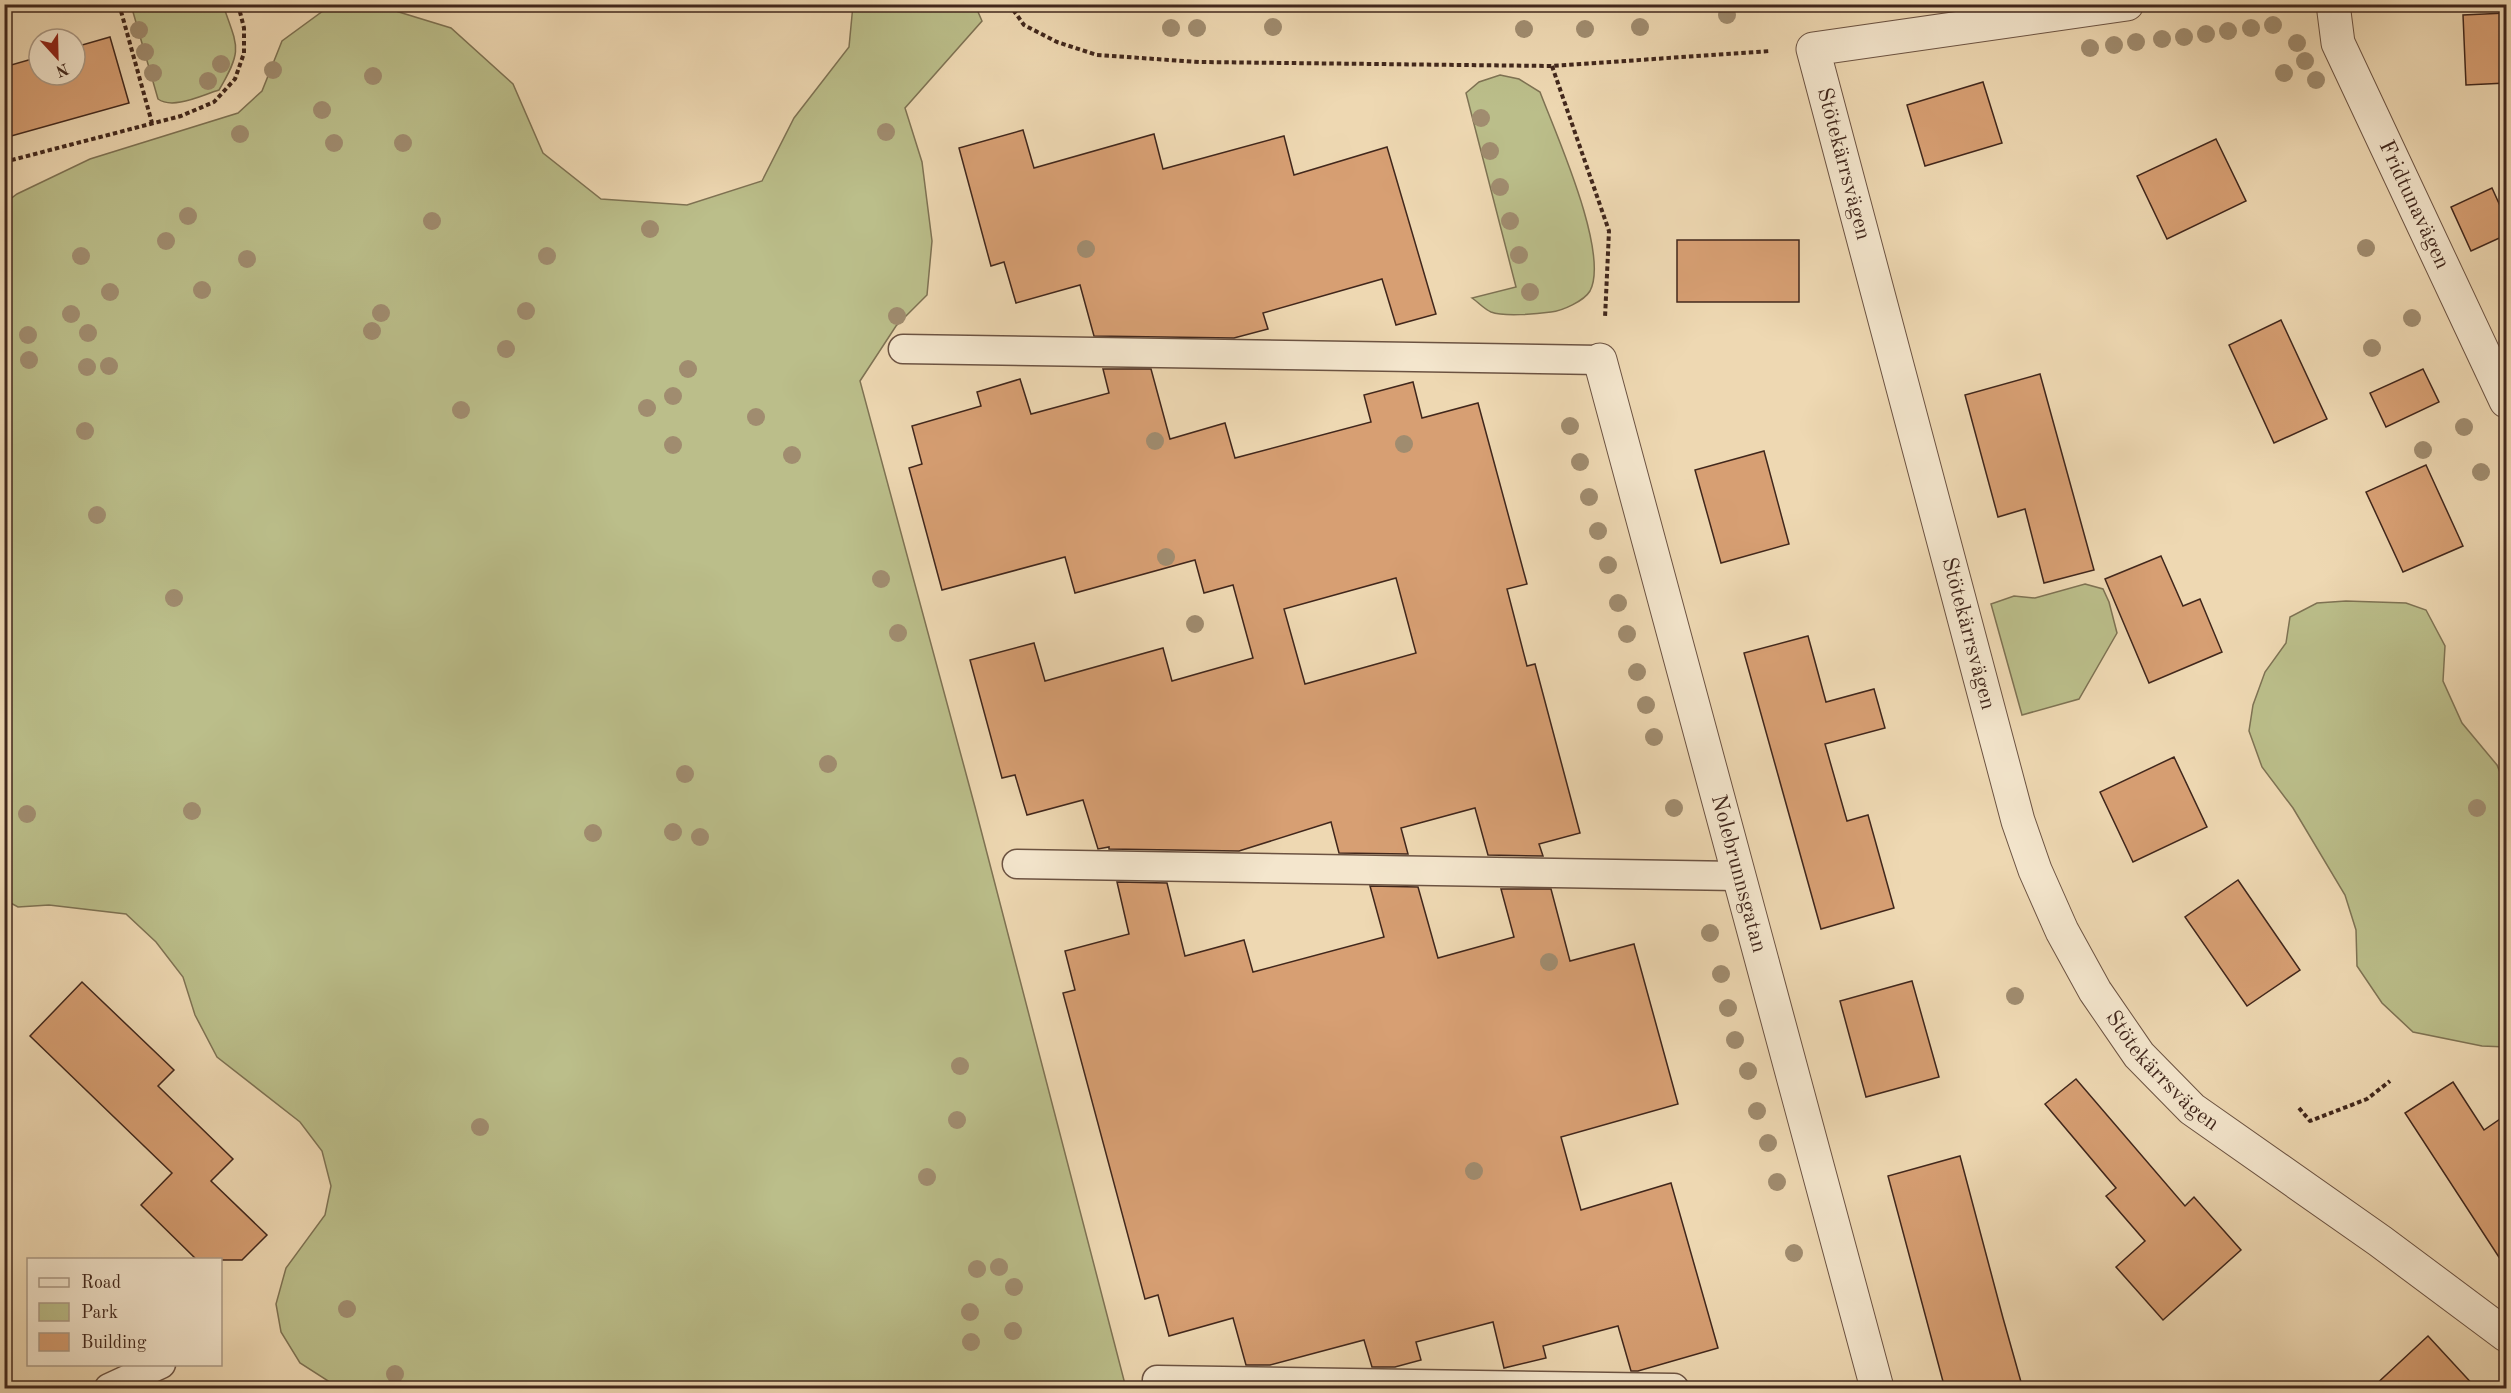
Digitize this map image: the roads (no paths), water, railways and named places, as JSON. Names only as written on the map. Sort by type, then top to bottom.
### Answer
[{"type":"street","name":"Stötekärrsvägen","points":[[2127,4],[1813,48],[2018,821],[2035,870],[2067,941],[2095,992],[2139,1055],[2192,1109],[2380,1241],[2506,1335]]},
{"type":"street","name":"Fridtunavägen","points":[[2333,4],[2338,43],[2506,401]]},
{"type":"street","name":"Nolebrunnsgatan","points":[[1600,360],[1737,876],[1877,1389]]},
{"type":"lane","points":[[903,349],[1600,360]]},
{"type":"lane","points":[[1017,864],[1737,876]]},
{"type":"lane","points":[[109,1389],[159,1366]]},
{"type":"lane","points":[[1157,1380],[1674,1389]]}]
